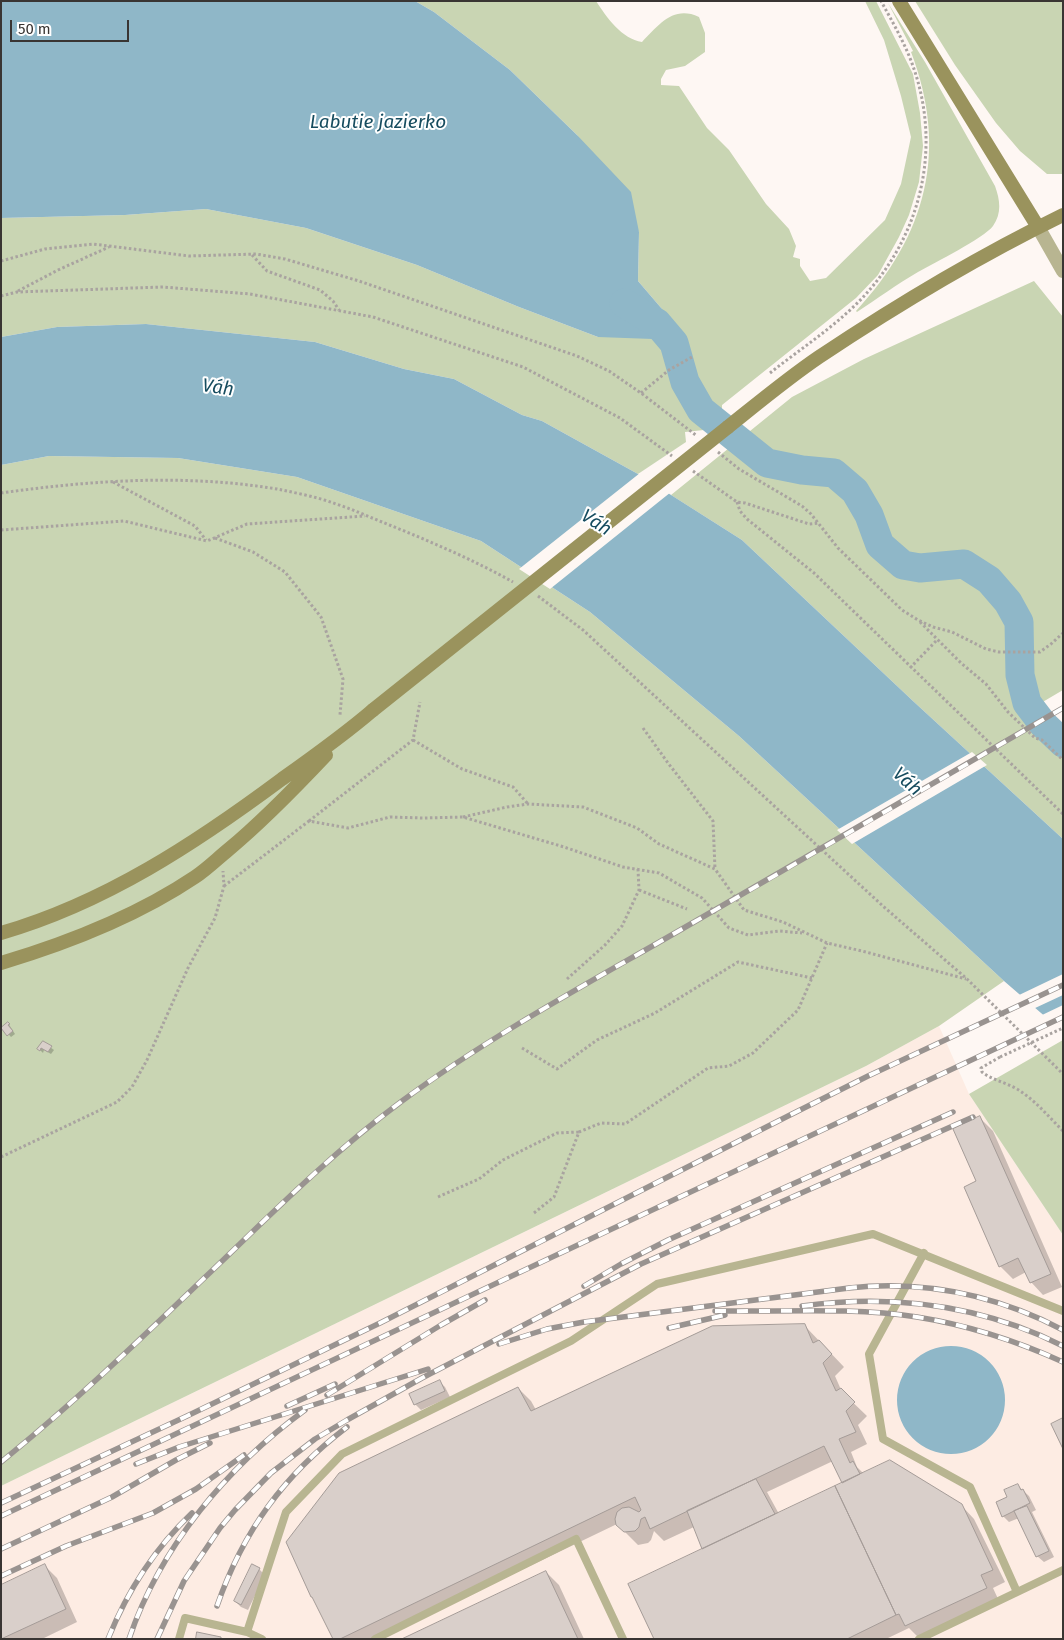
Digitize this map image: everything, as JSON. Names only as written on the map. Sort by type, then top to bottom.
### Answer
[{"type":"main road","points":[[899,1],[1038,227]]},
{"type":"main road","points":[[1,933],[96,897],[136,876],[226,821],[352,728],[767,396],[818,358],[948,276],[1063,215]]},
{"type":"main road","points":[[1,963],[77,937],[127,915],[162,897],[196,876],[279,805],[352,728]]},
{"type":"street","points":[[1038,227],[1063,270]]},
{"type":"lane","points":[[247,1632],[286,1512],[342,1454],[571,1341],[657,1284],[873,1234],[924,1253],[1063,1311]]},
{"type":"lane","points":[[924,1253],[869,1354],[884,1439],[970,1487],[1017,1592]]},
{"type":"lane","points":[[375,1639],[576,1539],[623,1639]]},
{"type":"lane","points":[[918,1639],[1063,1570]]},
{"type":"lane","points":[[180,1639],[185,1618],[247,1632],[262,1639]]},
{"type":"path","points":[[765,377],[846,313],[871,288],[889,265],[900,246],[917,207],[926,160],[927,139],[925,120],[914,69],[906,48],[880,1]]},
{"type":"path","points":[[1,261],[45,249],[93,244],[189,256],[252,254],[285,259],[317,268],[576,356],[609,371],[641,393],[701,440]]},
{"type":"path","points":[[17,292],[58,270],[111,246]]},
{"type":"path","points":[[252,254],[267,270],[320,290],[339,310]]},
{"type":"path","points":[[1,296],[17,292],[163,287],[250,294],[373,317],[524,368],[620,418],[674,457]]},
{"type":"path","points":[[641,393],[669,370],[692,357]]},
{"type":"path","points":[[716,451],[739,469],[792,499],[811,514],[845,555],[902,610],[918,620],[932,627],[952,632],[986,649],[999,652],[1040,652],[1063,633]]},
{"type":"path","points":[[690,469],[737,502],[809,524],[819,524]]},
{"type":"path","points":[[1,493],[112,482],[183,479],[278,489],[335,503],[476,562],[520,586]]},
{"type":"path","points":[[112,482],[195,526],[207,541]]},
{"type":"path","points":[[737,502],[740,511],[747,519],[814,573],[1063,814]]},
{"type":"path","points":[[1,530],[124,521],[207,541],[247,524],[366,516]]},
{"type":"path","points":[[215,538],[253,552],[285,572],[321,617],[343,679],[340,715]]},
{"type":"path","points":[[537,595],[584,630],[877,901],[967,980],[1063,1074]]},
{"type":"path","points":[[918,620],[937,640],[986,684],[1008,712],[1035,738],[1042,740],[1063,760]]},
{"type":"path","points":[[910,668],[937,640]]},
{"type":"path","points":[[224,886],[413,740],[420,702]]},
{"type":"path","points":[[643,728],[668,764],[713,821],[715,869]]},
{"type":"path","points":[[413,740],[462,769],[513,787],[528,804]]},
{"type":"path","points":[[309,822],[348,828],[390,817],[463,818],[528,804],[583,807],[636,828],[659,844],[715,869],[744,910],[783,922],[802,933],[828,943],[967,980]]},
{"type":"path","points":[[463,818],[564,847],[623,867],[659,873],[702,898],[729,928],[748,936],[778,931],[802,933]]},
{"type":"path","points":[[567,979],[605,945],[622,926],[639,890],[638,869]]},
{"type":"path","points":[[1,1157],[117,1102],[132,1088],[147,1060],[188,968],[215,918],[224,886],[224,873]]},
{"type":"path","points":[[639,890],[687,909]]},
{"type":"path","points":[[438,1197],[479,1179],[503,1160],[557,1133],[580,1132],[601,1122],[625,1124],[708,1068],[728,1066],[752,1053],[798,1010],[828,943]]},
{"type":"path","points":[[522,1048],[557,1069],[597,1040],[655,1013],[738,962],[812,978]]},
{"type":"path","points":[[1063,1028],[1000,1057],[981,1068],[982,1072],[990,1078],[1015,1088],[1036,1103],[1063,1131]]},
{"type":"path","points":[[534,1213],[554,1197],[580,1132]]},
{"type":"shaded area","points":[[939,1026],[969,1094],[1063,1235],[1063,1639],[1,1639],[1,1486],[866,1066]]},
{"type":"green space","points":[[415,1],[596,1],[616,27],[628,37],[642,42],[661,23],[674,15],[682,13],[699,17],[705,33],[705,52],[685,66],[666,70],[661,79],[661,85],[679,86],[707,128],[729,150],[766,204],[789,229],[796,246],[793,257],[800,259],[800,266],[810,281],[826,278],[885,220],[901,184],[911,137],[884,40],[865,1],[876,1],[913,74],[920,113],[923,146],[919,182],[909,215],[899,237],[878,275],[856,298],[722,405],[722,411],[711,413],[704,430],[685,432],[686,442],[638,474],[542,421],[522,415],[454,379],[404,369],[315,342],[146,324],[57,327],[1,337],[1,218],[125,215],[206,209],[306,228],[417,265],[598,337],[662,309],[638,281],[639,232],[577,135],[510,70],[434,12]]},
{"type":"green space","points":[[915,1],[1063,1],[1063,174],[1047,174],[1020,151],[996,123],[955,65]]},
{"type":"green space","points":[[888,3],[925,62],[995,186],[999,201],[999,211],[993,226],[980,237],[910,277],[857,312],[899,253],[914,222],[924,190],[929,158],[928,124],[922,88],[911,52],[913,51]]},
{"type":"green space","points":[[1034,281],[1063,317],[1063,690],[1024,713],[1063,725],[1063,839],[742,540],[671,495],[792,397],[864,359]]},
{"type":"green space","points":[[49,456],[178,458],[297,477],[481,541],[590,612],[739,736],[1004,981],[939,1026],[866,1066],[1,1486],[1,465]]},
{"type":"green space","points":[[1063,1040],[1063,1235],[969,1094]]},
{"type":"water","name":"Labutie jazierko","points":[[1,1],[415,1],[434,12],[510,70],[577,135],[631,192],[639,232],[638,281],[662,309],[653,339],[598,337],[417,265],[306,228],[206,209],[125,215],[1,218]]},
{"type":"water","name":"Váh","points":[[146,324],[315,342],[404,369],[454,379],[522,415],[542,421],[638,474],[742,540],[1063,839],[1063,1032],[1004,981],[739,736],[590,612],[481,541],[297,477],[178,458],[49,456],[1,465],[1,337],[57,327]]},
{"type":"water","points":[[951,1346],[961,1347],[981,1355],[989,1362],[996,1370],[1004,1390],[1004,1410],[996,1430],[989,1438],[981,1445],[961,1453],[951,1454],[941,1453],[921,1445],[913,1438],[906,1430],[898,1410],[897,1400],[898,1390],[906,1370],[913,1362],[921,1355],[941,1347]]},
{"type":"pier","points":[[640,473],[671,492],[550,589],[519,569]]},
{"type":"pier","points":[[972,752],[987,765],[852,844],[837,830]]},
{"type":"pier","points":[[1063,974],[1063,995],[1033,1009],[1017,996]]},
{"type":"pier","points":[[1063,1005],[1063,1031],[1060,1032],[1040,1016]]},
{"type":"building","points":[[8,1022],[13,1031],[7,1036],[1,1028]]},
{"type":"building","points":[[43,1041],[52,1046],[48,1052],[41,1048],[40,1051],[37,1049]]},
{"type":"building","points":[[980,1116],[1051,1274],[1030,1283],[1018,1258],[999,1267],[964,1187],[976,1181],[953,1129]]},
{"type":"building","points":[[805,1324],[813,1343],[819,1340],[832,1354],[823,1363],[836,1391],[841,1388],[855,1402],[846,1411],[856,1432],[839,1439],[850,1463],[853,1461],[860,1474],[842,1483],[824,1446],[650,1529],[645,1517],[641,1519],[639,1527],[635,1531],[624,1532],[616,1525],[617,1512],[622,1508],[629,1507],[639,1512],[641,1510],[635,1497],[340,1639],[333,1639],[286,1542],[339,1473],[518,1387],[531,1411],[712,1326]]},
{"type":"building","points":[[440,1380],[445,1391],[414,1405],[409,1394]]},
{"type":"building","points":[[1063,1418],[1063,1449],[1051,1424]]},
{"type":"building","points":[[890,1460],[962,1504],[993,1570],[981,1575],[987,1588],[905,1626],[899,1614],[896,1615],[835,1486]]},
{"type":"building","points":[[756,1479],[775,1514],[702,1549],[687,1511]]},
{"type":"building","points":[[1018,1484],[1021,1490],[1023,1489],[1030,1503],[1002,1517],[996,1502],[1007,1497],[1004,1490]]},
{"type":"building","points":[[835,1486],[896,1615],[847,1639],[654,1639],[628,1584]]},
{"type":"building","points":[[1027,1506],[1049,1551],[1036,1557],[1014,1511]]},
{"type":"building","points":[[45,1564],[66,1609],[1,1639],[1,1585]]},
{"type":"building","points":[[252,1564],[260,1568],[241,1605],[234,1601]]},
{"type":"building","points":[[546,1571],[578,1639],[402,1639]]},
{"type":"building","points":[[197,1632],[221,1637],[221,1639],[196,1639]]},
{"type":"waterway","points":[[624,303],[657,323],[674,343],[685,382],[701,410],[767,463],[802,470],[834,473],[855,491],[869,515],[880,545],[903,565],[920,568],[964,564],[989,580],[1008,602],[1019,622],[1020,675],[1027,703],[1043,724],[1063,743]]},
{"type":"railway","points":[[1,1462],[113,1365],[331,1159],[402,1101],[435,1077],[539,1011],[1063,708]]},
{"type":"railway","points":[[1,1503],[380,1323],[868,1076],[1063,985]]},
{"type":"railway","points":[[1,1516],[1063,1017]]},
{"type":"railway","points":[[584,1286],[621,1264],[668,1240],[953,1112]]},
{"type":"railway","points":[[157,1639],[184,1581],[220,1528],[271,1473],[315,1439],[422,1378],[641,1264],[973,1117]]},
{"type":"railway","points":[[499,1344],[547,1329],[584,1322],[877,1286],[905,1286],[932,1289],[986,1299],[1038,1318],[1063,1330]]},
{"type":"railway","points":[[327,1395],[485,1300]]},
{"type":"railway","points":[[802,1306],[869,1301],[935,1306],[968,1312],[1000,1321],[1032,1332],[1063,1346]]},
{"type":"railway","points":[[715,1311],[842,1311],[917,1317],[954,1324],[992,1335],[1028,1347],[1063,1362]]},
{"type":"railway","points":[[669,1328],[725,1315]]},
{"type":"railway","points":[[136,1464],[179,1447],[428,1369]]},
{"type":"railway","points":[[287,1406],[335,1384]]},
{"type":"railway","points":[[129,1639],[142,1605],[159,1572],[199,1511],[249,1457],[276,1432],[305,1410]]},
{"type":"railway","points":[[217,1606],[239,1553],[268,1506],[304,1465],[324,1445],[347,1427]]},
{"type":"railway","points":[[1,1549],[112,1497],[176,1460],[210,1443]]},
{"type":"railway","points":[[1,1576],[66,1546],[153,1513],[196,1489],[244,1455]]},
{"type":"railway","points":[[108,1639],[124,1604],[143,1572],[166,1541],[192,1513]]}]
